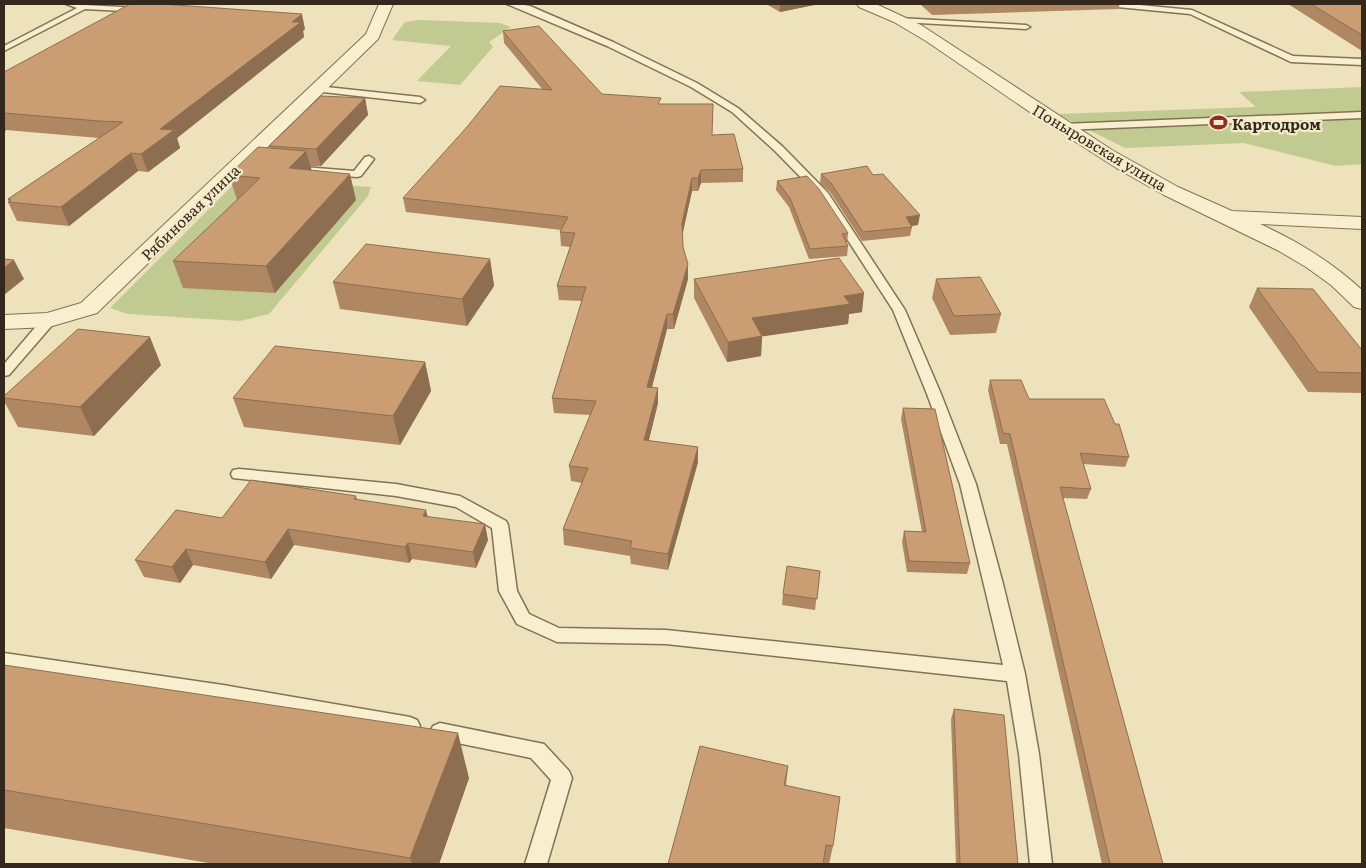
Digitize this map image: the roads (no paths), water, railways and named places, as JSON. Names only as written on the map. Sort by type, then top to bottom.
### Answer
[{"type":"street","name":"Рябиновая улица","points":[[49,320],[90,308],[245,165],[317,89],[372,36],[386,4]]},
{"type":"street","name":"Поныровская улица","points":[[864,4],[901,20],[941,44],[1063,127],[1146,178],[1228,217],[1303,256],[1350,289],[1362,302]]},
{"type":"street","points":[[1228,217],[1280,218],[1362,224]]},
{"type":"street","points":[[4,322],[49,320]]},
{"type":"lane","points":[[70,4],[84,7],[152,11]]},
{"type":"lane","points":[[511,4],[527,8],[610,44],[694,85],[735,110],[824,195],[899,310],[934,394],[968,484],[994,584],[1015,674],[1029,754],[1041,864]]},
{"type":"lane","points":[[1107,4],[1192,12],[1291,59],[1362,62]]},
{"type":"lane","points":[[4,49],[84,7]]},
{"type":"lane","points":[[901,20],[1026,26]]},
{"type":"lane","points":[[317,89],[420,100]]},
{"type":"lane","points":[[1063,127],[1362,115]]},
{"type":"lane","points":[[289,169],[358,174],[370,159]]},
{"type":"lane","points":[[4,372],[49,320]]},
{"type":"lane","points":[[239,474],[396,490],[460,502],[500,525],[508,591],[523,619],[556,635],[666,637],[1015,674]]},
{"type":"lane","points":[[4,660],[223,693],[537,750],[562,778],[536,864]]},
{"type":"place","name":"Картодром","points":[[1218,123]]}]
